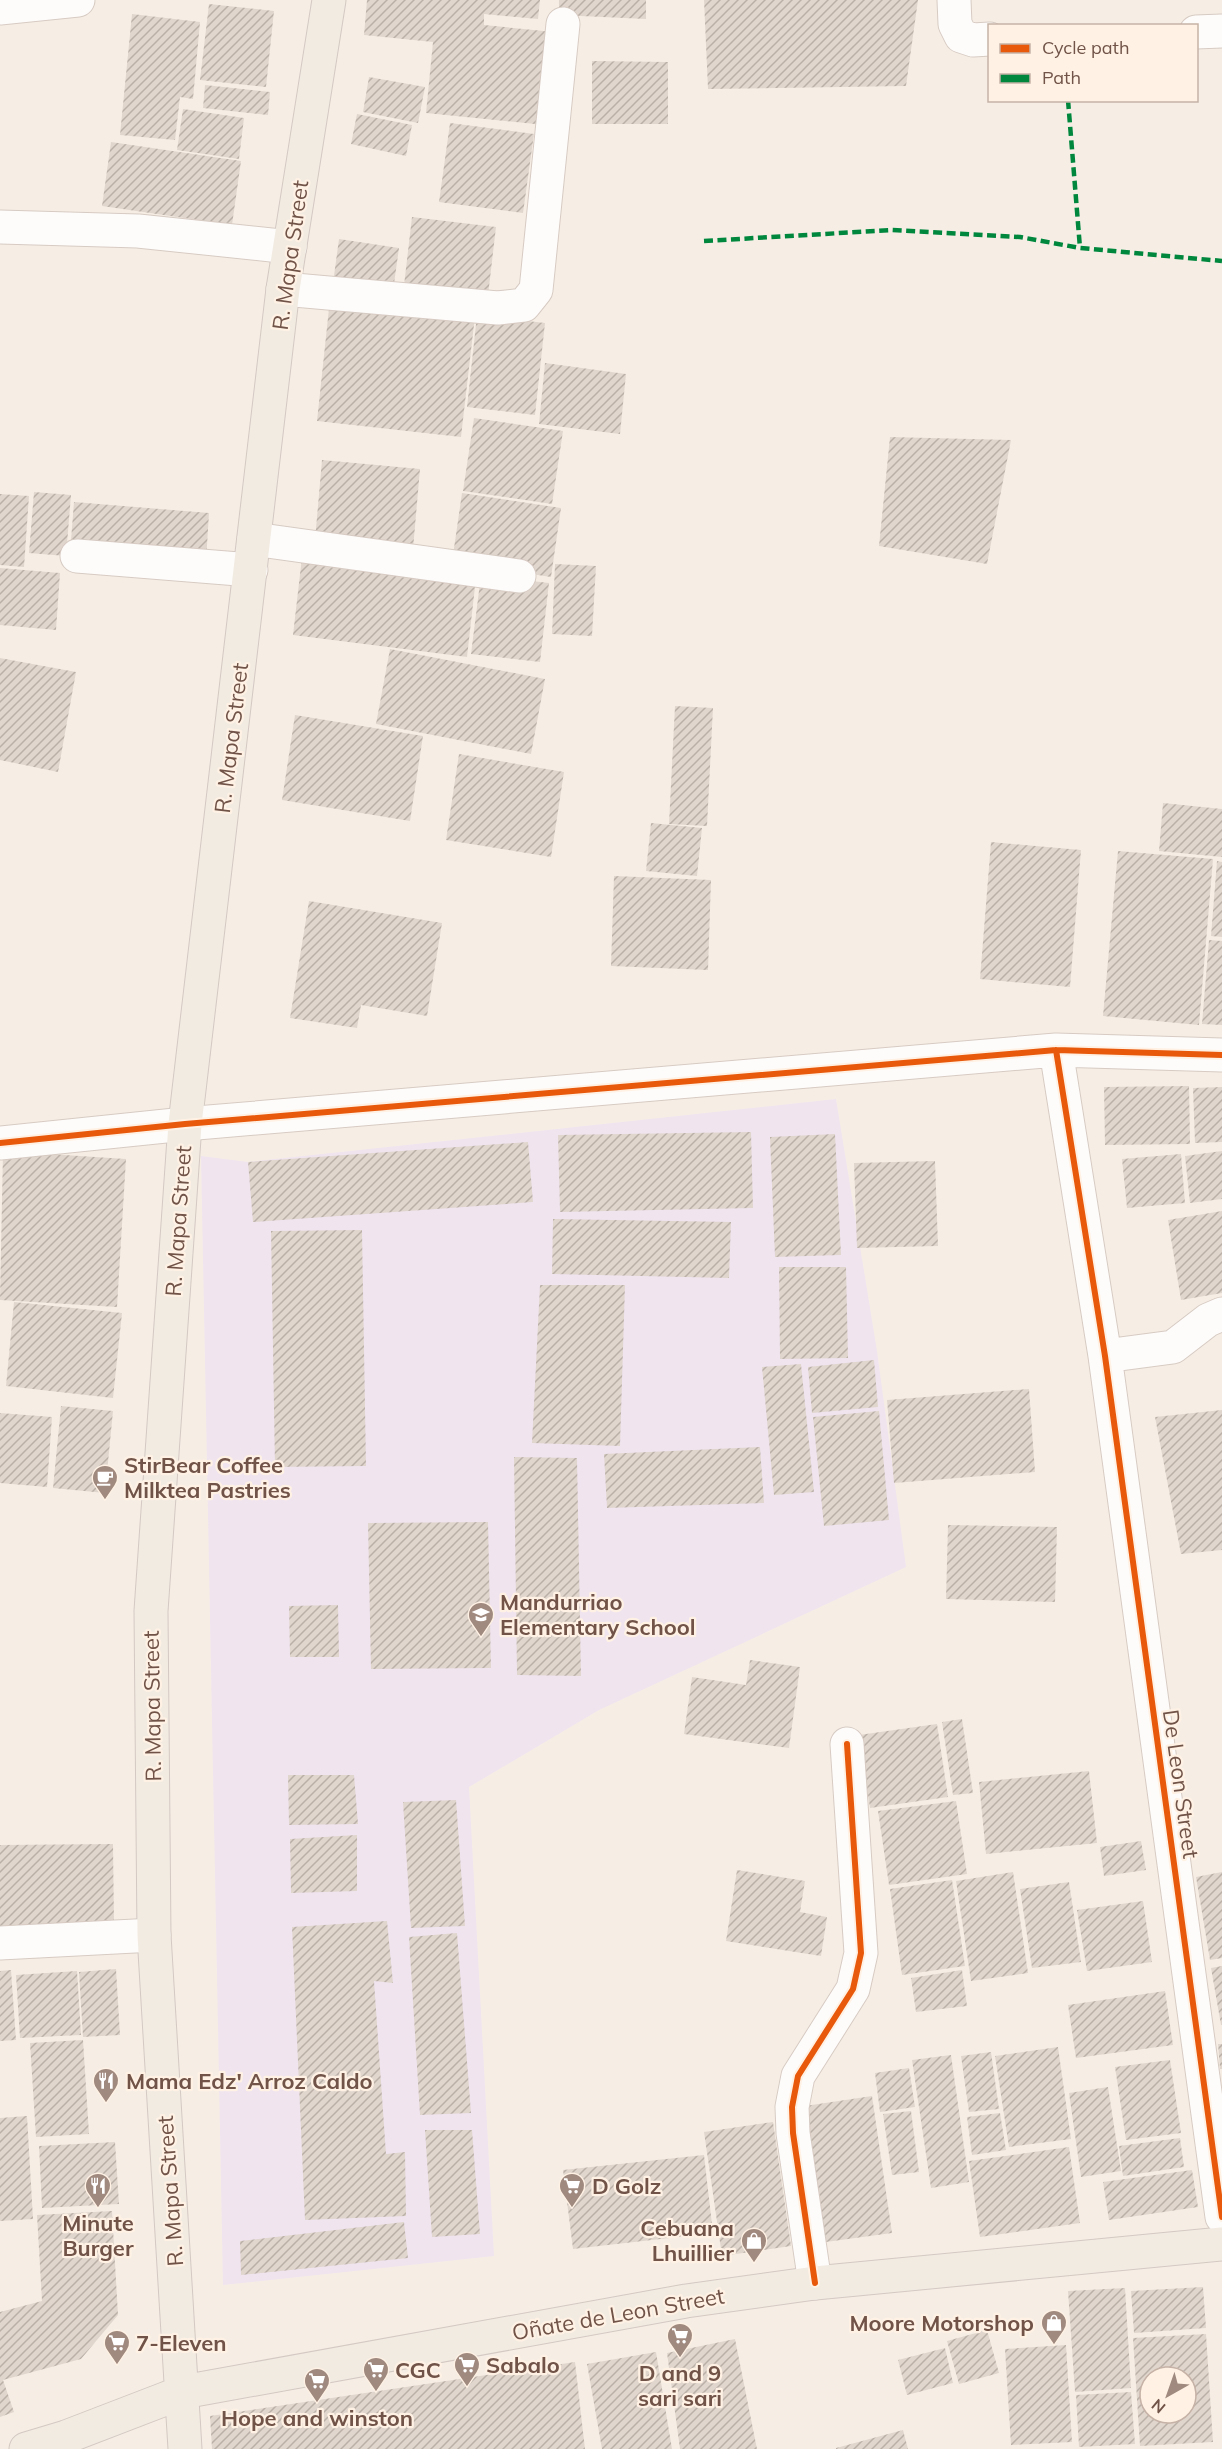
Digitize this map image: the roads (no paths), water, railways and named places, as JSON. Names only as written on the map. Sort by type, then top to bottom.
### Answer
[{"type":"main road","name":"R. Mapa Street","points":[[185,2449],[154,1935],[151,1611],[185,1124],[283,289],[329,0]]},
{"type":"main road","name":"Oñate de Leon Street","points":[[26,2449],[66,2437],[183,2392],[686,2301],[815,2283],[1222,2244]]},
{"type":"street","points":[[0,8],[78,0]]},
{"type":"street","points":[[954,0],[955,24],[961,36],[973,40],[988,39]]},
{"type":"street","points":[[283,289],[498,308],[524,305],[537,290],[563,24]]},
{"type":"street","points":[[1198,32],[1222,31]]},
{"type":"street","points":[[0,227],[138,231],[290,247]]},
{"type":"street","points":[[77,556],[252,554],[519,576]]},
{"type":"street","points":[[0,1143],[185,1124],[1056,1050],[1222,1055]]},
{"type":"street","name":"De Leon Street","points":[[1056,1050],[1105,1356],[1222,2217]]},
{"type":"street","points":[[1105,1356],[1173,1347],[1208,1320],[1222,1314]]},
{"type":"street","points":[[815,2283],[793,2133],[792,2107],[798,2076],[853,1989],[861,1953],[847,1744]]},
{"type":"street","points":[[0,1943],[154,1935]]},
{"type":"place","name":"StirBear Coffee Milktea Pastries","points":[[105,1501]]},
{"type":"place","name":"Mandurriao Elementary School","points":[[481,1638]]},
{"type":"place","name":"Mama Edz' Arroz Caldo","points":[[106,2104]]},
{"type":"place","name":"Minute Burger","points":[[98,2209]]},
{"type":"place","name":"D Golz","points":[[572,2209]]},
{"type":"place","name":"Cebuana Lhuillier","points":[[754,2264]]},
{"type":"place","name":"Moore Motorshop","points":[[1054,2346]]},
{"type":"place","name":"D and 9 sari sari","points":[[680,2359]]},
{"type":"place","name":"7-Eleven","points":[[117,2366]]},
{"type":"place","name":"Sabalo","points":[[467,2388]]},
{"type":"place","name":"CGC","points":[[376,2393]]},
{"type":"place","name":"Hope and winston","points":[[317,2404]]}]
